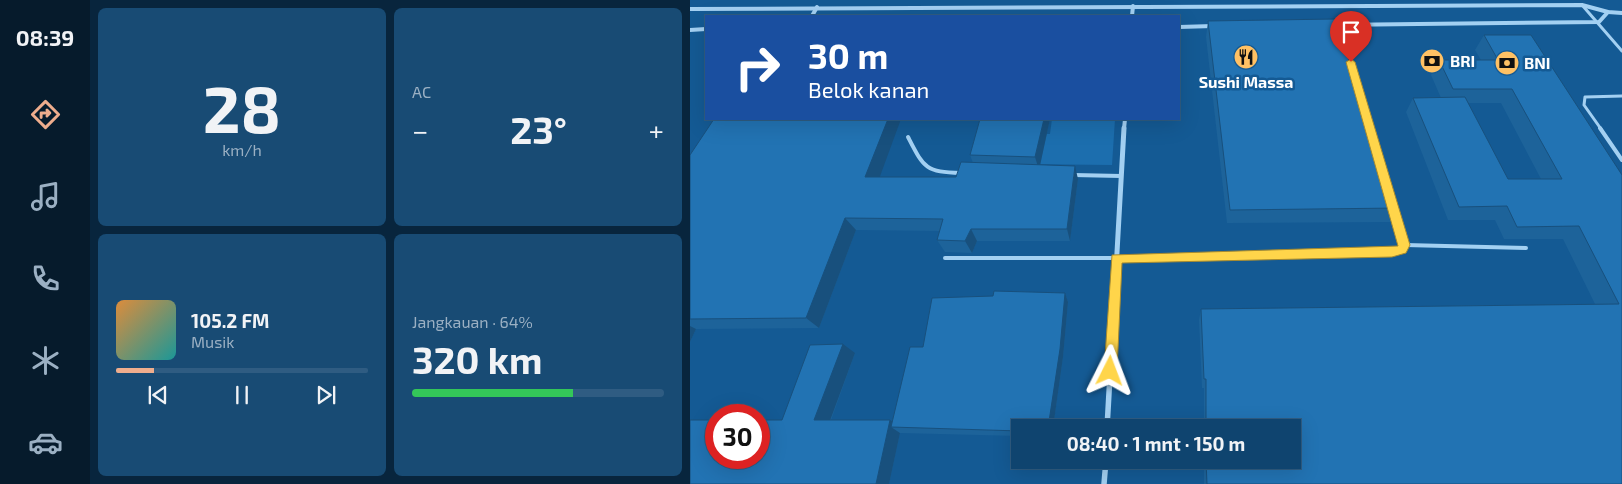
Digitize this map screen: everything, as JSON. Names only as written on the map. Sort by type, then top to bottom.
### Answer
[{"type":"street","points":[[690,9],[1582,5],[1608,12],[1622,12]]},
{"type":"street","points":[[1132,15],[1133,6]]},
{"type":"street","points":[[813,15],[817,7]]},
{"type":"street","points":[[1330,25],[1599,22],[1608,12]]},
{"type":"street","points":[[1180,26],[1217,26]]},
{"type":"street","points":[[690,30],[705,30]]},
{"type":"street","points":[[1107,419],[1125,120]]},
{"type":"street","points":[[1104,484],[1105,469]]},
{"type":"lane","points":[[1582,5],[1599,22],[1622,51]]},
{"type":"lane","points":[[1340,25],[1362,101]]},
{"type":"lane","points":[[1622,101],[1620,96],[1585,97],[1584,105],[1622,160]]},
{"type":"lane","points":[[908,137],[924,167],[932,171],[966,173]]},
{"type":"lane","points":[[1066,175],[1122,176]]},
{"type":"lane","points":[[945,258],[1116,258],[1392,252],[1402,250],[1405,245],[1393,206]]},
{"type":"lane","points":[[1405,245],[1526,248]]},
{"type":"shaded area","points":[[1052,120],[1115,120],[1112,165],[1019,164],[1025,134],[1050,134]]},
{"type":"building","points":[[1335,19],[1399,208],[1230,210],[1208,21]]},
{"type":"building","points":[[1484,35],[1531,35],[1622,175],[1622,484],[1207,484],[1206,469],[1301,469],[1301,419],[1206,419],[1206,379],[1204,379],[1201,309],[1619,304],[1579,226],[1517,227],[1507,206],[1459,207],[1413,98],[1465,97],[1508,179],[1562,179],[1512,89],[1453,89],[1439,60],[1498,60]]},
{"type":"building","points":[[713,120],[888,120],[865,177],[956,177],[961,162],[1075,166],[1067,229],[971,229],[965,241],[937,240],[943,219],[845,218],[806,318],[690,319],[690,155]]},
{"type":"building","points":[[980,120],[1044,120],[1035,157],[970,155]]},
{"type":"building","points":[[994,291],[1065,293],[1060,349],[1049,419],[1011,419],[1011,431],[891,427],[910,347],[923,347],[932,298],[993,296]]},
{"type":"building","points":[[843,344],[814,420],[890,420],[876,484],[690,484],[690,420],[705,420],[705,469],[770,469],[770,420],[782,420],[810,345]]},
{"type":"place","name":"Sushi Massa","points":[[1246,57]]},
{"type":"place","name":"BRI","points":[[1432,61]]},
{"type":"place","name":"BNI","points":[[1507,63]]},
{"type":"route","points":[[1110,371],[1116,258],[1392,252],[1402,250],[1405,245],[1351,62]]}]
